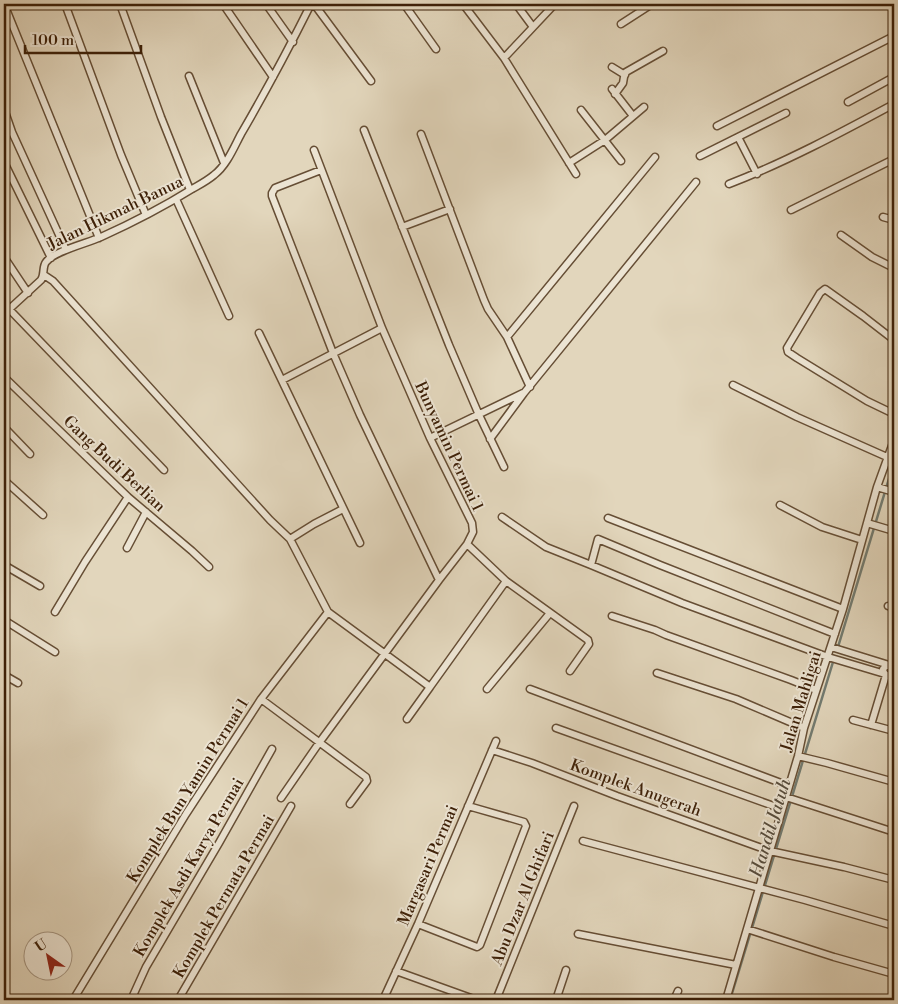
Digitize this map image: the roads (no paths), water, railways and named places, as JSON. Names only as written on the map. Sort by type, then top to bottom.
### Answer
[{"type":"street","points":[[4,4],[100,238]]},
{"type":"street","points":[[65,4],[120,155],[146,215]]},
{"type":"street","points":[[120,4],[190,190]]},
{"type":"street","points":[[222,4],[273,78]]},
{"type":"street","points":[[266,4],[293,42]]},
{"type":"street","points":[[313,4],[370,81]]},
{"type":"street","name":"Jalan Hikmah Banua","points":[[6,311],[28,293],[44,275],[45,264],[51,258],[66,250],[100,238],[146,215],[216,174],[273,78],[313,4]]},
{"type":"street","points":[[404,4],[436,49]]},
{"type":"street","points":[[463,4],[504,58],[576,174]]},
{"type":"street","points":[[516,4],[533,27]]},
{"type":"street","points":[[620,24],[652,4]]},
{"type":"street","points":[[504,58],[555,5]]},
{"type":"street","points":[[717,126],[894,36]]},
{"type":"street","points":[[633,116],[614,91],[623,83],[626,72],[663,51]]},
{"type":"street","points":[[612,67],[625,75]]},
{"type":"street","points":[[188,76],[224,163]]},
{"type":"street","points":[[848,102],[894,77]]},
{"type":"street","points":[[730,184],[757,174],[894,104]]},
{"type":"street","points":[[569,163],[604,140],[644,107]]},
{"type":"street","points":[[4,109],[12,132],[66,250]]},
{"type":"street","points":[[581,110],[621,161]]},
{"type":"street","points":[[700,156],[786,113]]},
{"type":"street","points":[[364,130],[449,345],[504,467]]},
{"type":"street","points":[[421,134],[484,300],[507,336],[530,387]]},
{"type":"street","points":[[738,138],[757,174]]},
{"type":"street","name":"Bunyamin Permai 1","points":[[282,798],[319,743],[467,544],[473,532],[472,523],[430,438],[382,328],[314,150]]},
{"type":"street","points":[[507,336],[654,157]]},
{"type":"street","points":[[791,210],[894,159]]},
{"type":"street","points":[[4,162],[51,258]]},
{"type":"street","points":[[322,170],[274,188],[272,196],[333,353],[360,415],[439,580]]},
{"type":"street","points":[[490,439],[524,393],[696,182]]},
{"type":"street","points":[[176,199],[229,316]]},
{"type":"street","points":[[402,227],[450,209]]},
{"type":"street","points":[[883,217],[894,220]]},
{"type":"street","points":[[841,235],[872,257],[894,268]]},
{"type":"street","points":[[4,257],[28,293]]},
{"type":"street","points":[[44,275],[53,281],[270,520],[290,539],[328,612],[430,687]]},
{"type":"street","points":[[894,340],[825,289],[820,293],[787,348],[788,352],[797,358],[867,401],[894,414]]},
{"type":"street","points":[[6,311],[164,470]]},
{"type":"street","points":[[282,380],[382,328]]},
{"type":"street","points":[[259,333],[360,543]]},
{"type":"street","name":"Gang Budi Berlian","points":[[4,377],[128,497],[192,550],[209,567]]},
{"type":"street","points":[[732,385],[797,417],[887,457]]},
{"type":"street","points":[[430,438],[524,393]]},
{"type":"street","points":[[4,427],[30,454]]},
{"type":"street","name":"Jalan Mahligai","points":[[726,1000],[774,852],[782,809],[790,798],[789,786],[802,757],[804,728],[843,610],[862,540],[873,525],[886,490],[887,457],[892,450],[894,440]]},
{"type":"street","points":[[4,480],[43,515]]},
{"type":"street","points":[[55,612],[128,497]]},
{"type":"street","points":[[780,505],[822,527],[862,540]]},
{"type":"street","points":[[290,539],[343,508]]},
{"type":"street","points":[[127,548],[146,512]]},
{"type":"street","points":[[502,517],[546,547],[682,603],[828,657],[889,675]]},
{"type":"street","points":[[608,518],[843,610]]},
{"type":"street","points":[[873,525],[894,531]]},
{"type":"street","points":[[591,565],[598,539],[835,634]]},
{"type":"street","points":[[467,544],[506,581],[588,640],[589,643],[570,671]]},
{"type":"street","points":[[4,565],[40,586]]},
{"type":"street","points":[[407,719],[506,581]]},
{"type":"street","name":"Komplek Bun Yamin Permai 1","points":[[73,1000],[186,814],[261,699],[328,612]]},
{"type":"street","points":[[487,689],[550,613]]},
{"type":"street","points":[[612,616],[655,630],[816,690]]},
{"type":"street","points":[[4,620],[55,652]]},
{"type":"street","points":[[830,647],[892,666]]},
{"type":"street","points":[[872,725],[889,675],[894,672],[892,666],[894,656]]},
{"type":"street","points":[[657,673],[736,699],[804,728]]},
{"type":"street","points":[[4,675],[18,683]]},
{"type":"street","points":[[530,689],[789,786]]},
{"type":"street","points":[[261,699],[367,778],[367,781],[350,804]]},
{"type":"street","points":[[853,720],[894,731]]},
{"type":"street","points":[[556,728],[782,809]]},
{"type":"street","name":"Margasari Permai","points":[[383,1000],[418,924],[496,741]]},
{"type":"street","name":"Komplek Asdi Karya Permai","points":[[131,1000],[146,967],[272,749]]},
{"type":"street","name":"Komplek Anugerah","points":[[492,750],[774,852],[894,880]]},
{"type":"street","points":[[802,757],[894,782]]},
{"type":"street","points":[[790,798],[894,832]]},
{"type":"street","name":"Komplek Permata Permai","points":[[178,1000],[291,806]]},
{"type":"street","points":[[418,924],[477,947],[480,945],[526,826],[524,822],[468,806]]},
{"type":"street","name":"Abu Dzar Al Ghifari","points":[[496,1000],[574,806]]},
{"type":"street","points":[[582,841],[894,926]]},
{"type":"street","points":[[750,930],[894,974]]},
{"type":"street","points":[[578,934],[736,965]]},
{"type":"street","points":[[556,1000],[566,970]]},
{"type":"street","points":[[396,971],[470,998]]},
{"type":"street","points":[[674,1000],[678,991]]},
{"type":"waterway","points":[[4,308],[7,305]]},
{"type":"waterway","name":"Handil Jatuh","points":[[838,647],[894,462]]},
{"type":"waterway","name":"Handil Jatuh","points":[[730,1000],[833,662]]}]
